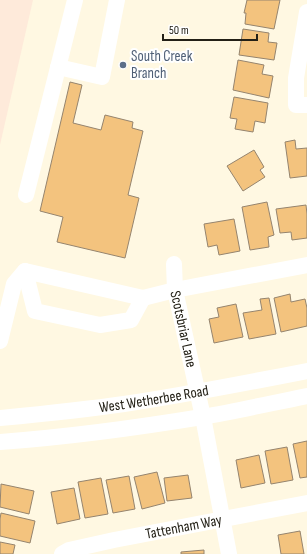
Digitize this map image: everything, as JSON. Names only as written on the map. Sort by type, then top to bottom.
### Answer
[{"type":"street","points":[[26,195],[75,0]]},
{"type":"street","points":[[58,67],[102,77],[117,0]]},
{"type":"street","points":[[307,12],[296,78],[296,104],[307,105]]},
{"type":"street","name":"Scotsbriar Lane","points":[[174,264],[175,290],[203,417],[229,554]]},
{"type":"street","points":[[25,271],[143,298],[175,290],[307,265]]},
{"type":"street","points":[[25,271],[35,311],[100,325],[131,320],[143,298]]},
{"type":"street","points":[[0,341],[14,284],[25,271]]},
{"type":"street","name":"West Wetherbee Road","points":[[0,418],[125,404],[307,371]]},
{"type":"street","name":"West Wetherbee Road","points":[[0,442],[74,436],[203,417],[307,396]]},
{"type":"street","name":"Tattenham Way","points":[[62,554],[69,550],[92,545],[307,502]]},
{"type":"shaded area","points":[[0,0],[33,0],[0,145]]},
{"type":"building","points":[[247,0],[280,0],[274,29],[245,24],[246,13],[244,13]]},
{"type":"building","points":[[243,29],[269,33],[268,42],[277,43],[274,60],[239,55]]},
{"type":"building","points":[[238,60],[264,65],[262,74],[273,76],[269,98],[233,90]]},
{"type":"building","points":[[70,82],[82,85],[73,123],[101,130],[105,115],[133,122],[132,128],[143,131],[128,195],[139,198],[125,258],[57,242],[63,217],[40,211]]},
{"type":"building","points":[[234,97],[268,103],[265,123],[255,121],[253,132],[235,129],[237,119],[230,118]]},
{"type":"building","points":[[295,140],[296,149],[307,148],[307,176],[290,178],[285,142]]},
{"type":"building","points":[[254,150],[264,167],[260,170],[265,177],[243,191],[227,166]]},
{"type":"building","points":[[267,202],[274,235],[268,237],[269,247],[250,250],[242,207]]},
{"type":"building","points":[[306,205],[307,238],[292,240],[291,232],[280,233],[276,209]]},
{"type":"building","points":[[234,219],[240,251],[219,255],[217,245],[208,247],[204,224]]},
{"type":"building","points":[[290,294],[291,302],[305,299],[307,308],[307,326],[281,332],[274,298]]},
{"type":"building","points":[[269,298],[276,334],[249,339],[243,313],[262,310],[260,299]]},
{"type":"building","points":[[236,304],[243,337],[214,343],[209,319],[219,317],[217,308]]},
{"type":"building","points":[[307,441],[307,477],[300,478],[293,444]]},
{"type":"building","points":[[287,447],[293,480],[271,484],[265,451]]},
{"type":"building","points":[[259,455],[265,483],[241,488],[236,460]]},
{"type":"building","points":[[157,472],[165,503],[142,509],[134,477]]},
{"type":"building","points":[[188,475],[192,498],[167,501],[164,478]]},
{"type":"building","points":[[129,476],[135,509],[113,513],[106,480]]},
{"type":"building","points":[[101,478],[108,514],[85,518],[78,482]]},
{"type":"building","points":[[1,484],[34,491],[29,514],[0,507]]},
{"type":"building","points":[[74,488],[80,519],[57,524],[51,492]]},
{"type":"building","points":[[1,513],[35,521],[30,543],[0,536]]},
{"type":"building","points":[[300,531],[304,554],[281,554],[278,535]]},
{"type":"building","points":[[0,542],[15,545],[13,554],[0,554]]},
{"type":"building","points":[[204,550],[204,554],[181,554],[181,552]]},
{"type":"place","name":"South Creek Branch","points":[[123,65]]}]
